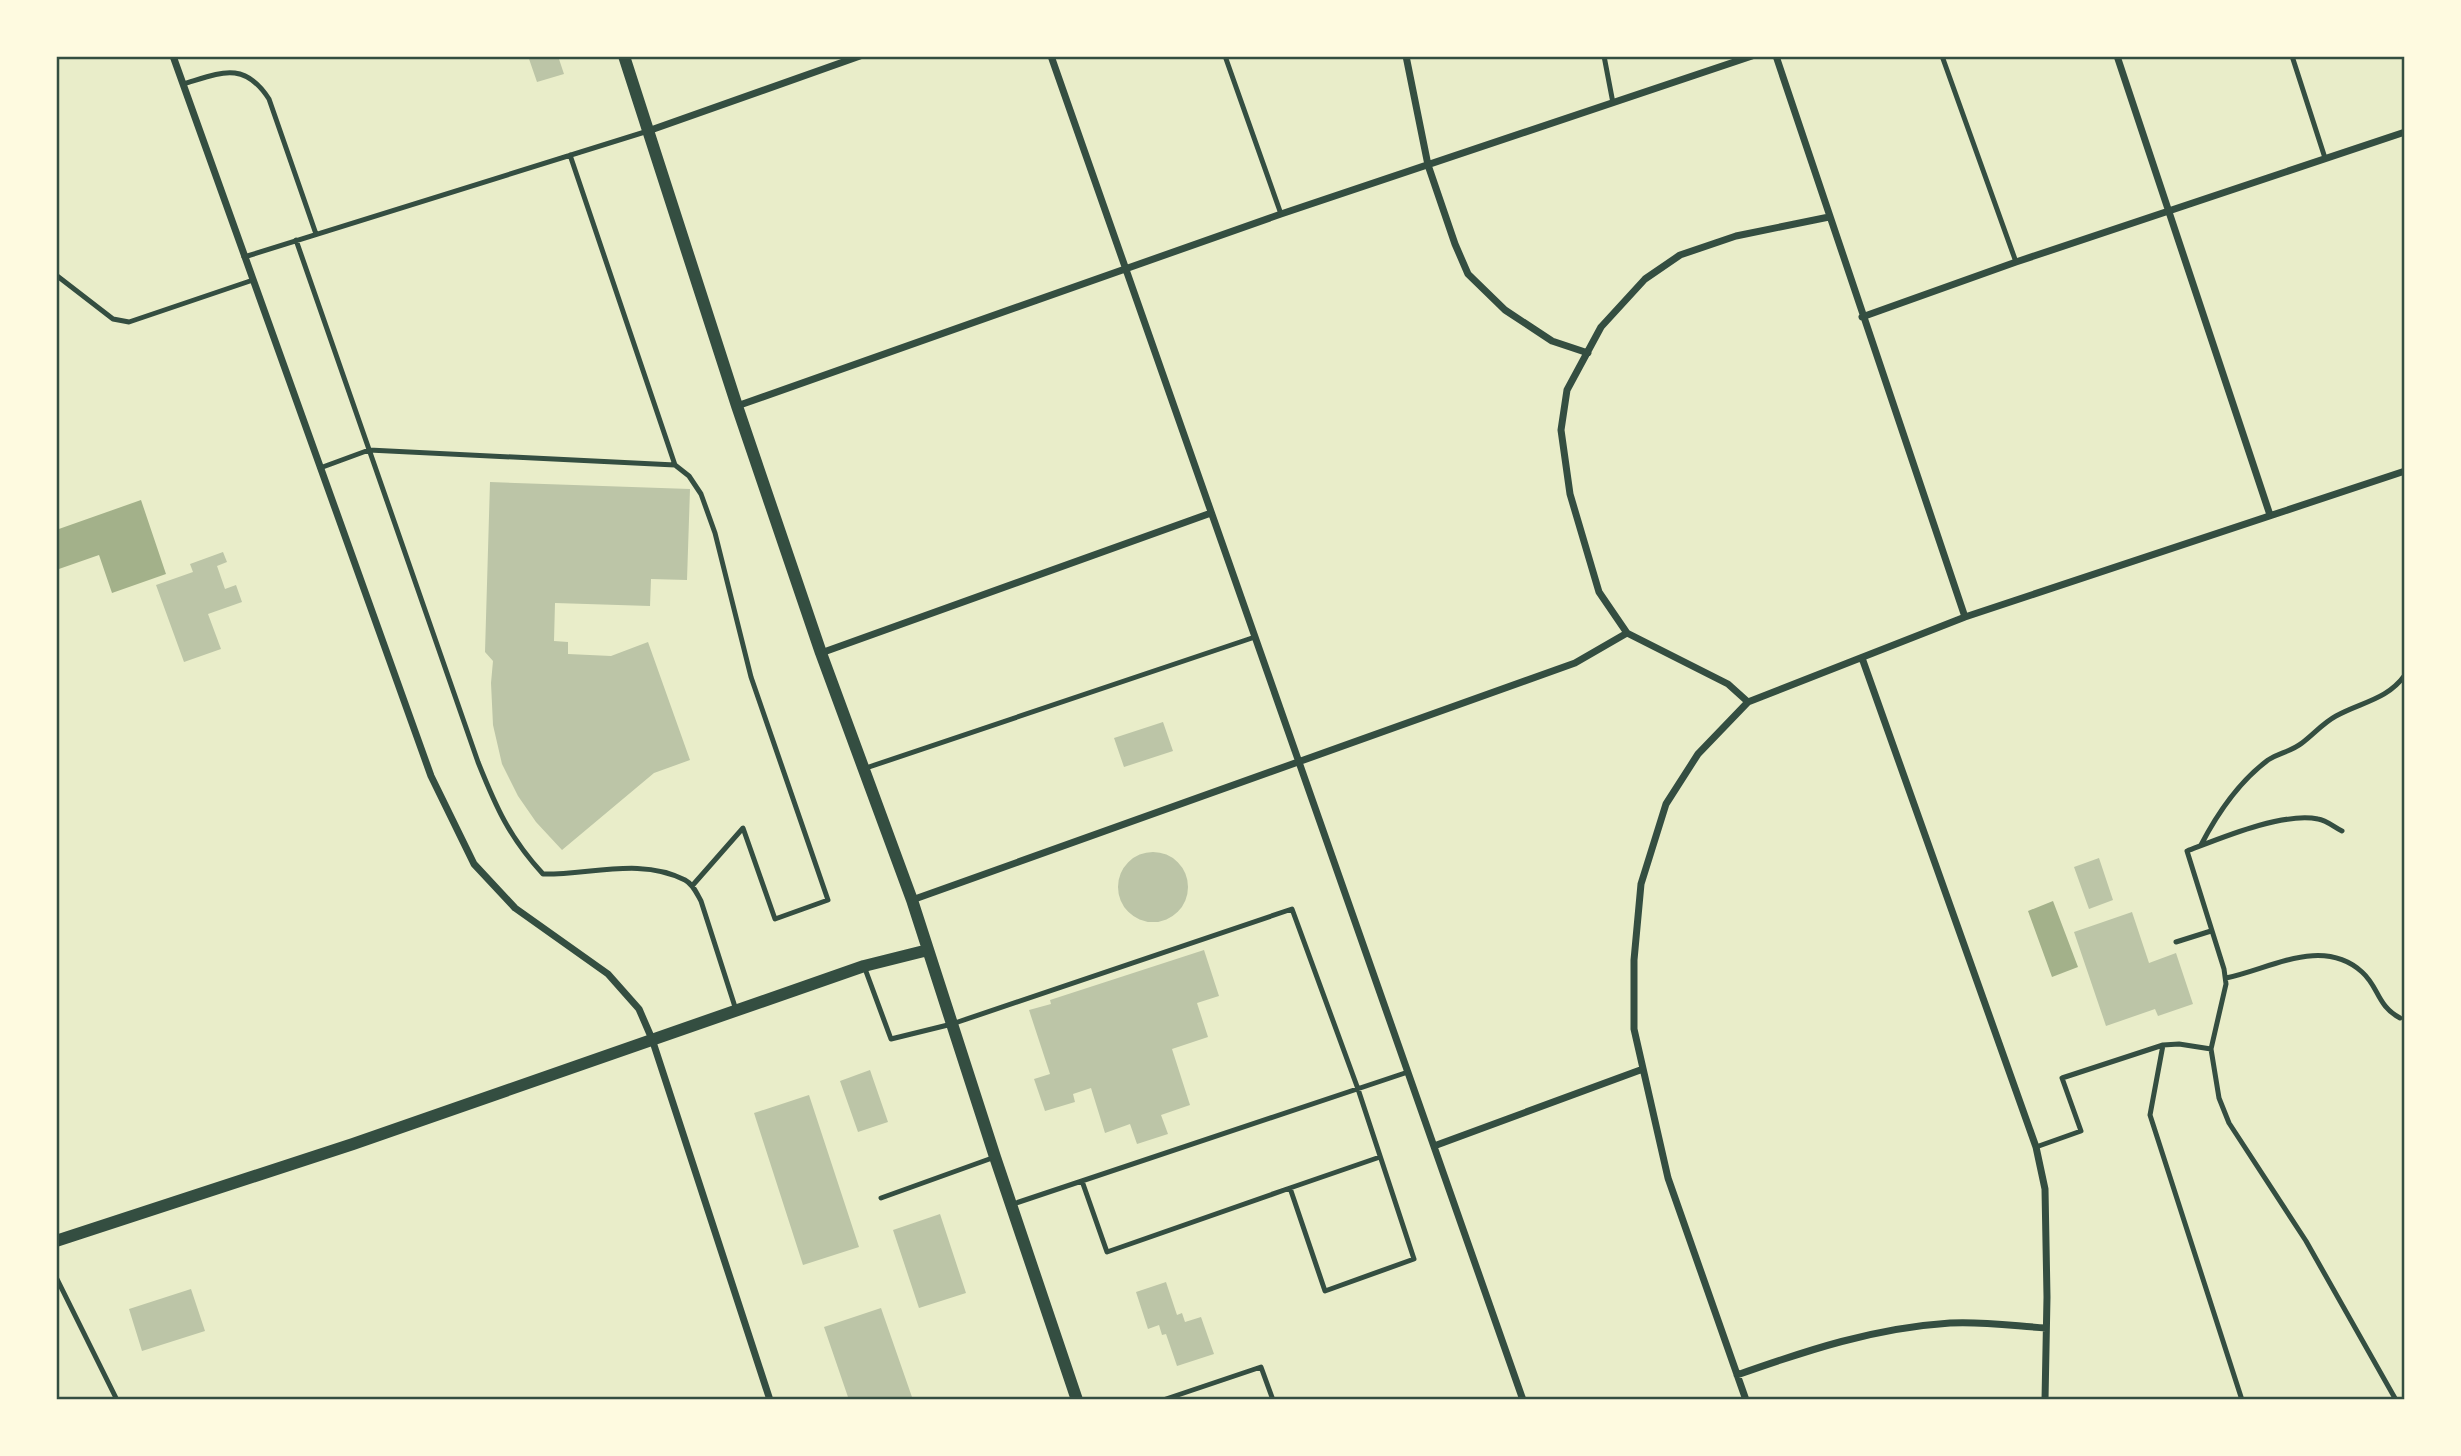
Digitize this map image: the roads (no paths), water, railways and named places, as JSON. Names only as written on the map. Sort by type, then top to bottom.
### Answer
[{"type":"street","points":[[173,56],[431,776],[474,864],[514,908],[608,974],[639,1009],[652,1040],[770,1400]]},
{"type":"street","points":[[625,56],[737,406],[821,653],[912,900],[1077,1400]]},
{"type":"street","points":[[648,131],[860,56]]},
{"type":"street","points":[[1051,56],[1523,1400]]},
{"type":"street","points":[[1406,56],[1429,165],[1455,244],[1468,274],[1505,310],[1552,341],[1588,353]]},
{"type":"street","points":[[737,406],[1281,214],[1752,56]]},
{"type":"street","points":[[1776,56],[1965,617]]},
{"type":"street","points":[[2117,56],[2270,514]]},
{"type":"street","points":[[1863,317],[2016,262],[2405,132]]},
{"type":"street","points":[[1748,702],[1728,684],[1627,633],[1600,592],[1570,494],[1561,430],[1567,390],[1601,327],[1645,279],[1680,256],[1736,236],[1829,217]]},
{"type":"street","points":[[1746,1400],[1668,1178],[1634,1029],[1633,960],[1641,884],[1666,804],[1698,754],[1748,702],[1965,617],[2405,471]]},
{"type":"street","points":[[821,653],[1211,513]]},
{"type":"street","points":[[912,900],[1575,663],[1627,633]]},
{"type":"street","points":[[1862,658],[2036,1147],[2045,1189],[2045,1400]]},
{"type":"street","points":[[56,1241],[353,1144],[864,966],[928,950]]},
{"type":"street","points":[[1434,1146],[1643,1069]]},
{"type":"street","points":[[1737,1375],[1827,1344],[1891,1329],[1953,1323],[2046,1328]]},
{"type":"lane","points":[[1225,56],[1281,214]]},
{"type":"lane","points":[[1604,56],[1613,103]]},
{"type":"lane","points":[[1942,56],[2016,262]]},
{"type":"lane","points":[[2291,56],[2325,158]]},
{"type":"lane","points":[[183,84],[222,72],[243,74],[259,84],[268,99],[316,234]]},
{"type":"lane","points":[[244,257],[648,131]]},
{"type":"lane","points":[[570,155],[675,465],[689,476],[701,494],[715,533],[751,677],[828,900],[775,919],[743,828],[692,886]]},
{"type":"lane","points":[[296,240],[478,762],[497,809],[521,850],[543,874],[650,869],[685,880],[701,901],[736,1010]]},
{"type":"lane","points":[[56,275],[113,319],[129,323],[253,280]]},
{"type":"lane","points":[[320,468],[369,450],[675,465]]},
{"type":"lane","points":[[863,769],[1255,637]]},
{"type":"lane","points":[[2202,845],[2230,800],[2255,771],[2271,758],[2301,744],[2337,715],[2383,696],[2398,685],[2405,675]]},
{"type":"lane","points":[[2342,831],[2320,819],[2301,818],[2270,823],[2187,851],[2226,978],[2210,1049],[2219,1098],[2229,1123],[2306,1241],[2396,1400]]},
{"type":"lane","points":[[864,966],[891,1039],[952,1024],[1292,909],[1357,1089],[1414,1259],[1325,1291],[1290,1188]]},
{"type":"lane","points":[[2176,942],[2211,931]]},
{"type":"lane","points":[[2226,978],[2267,964],[2325,955],[2345,961],[2363,972],[2389,1013],[2400,1018]]},
{"type":"lane","points":[[2036,1147],[2081,1131],[2062,1078],[2163,1045],[2179,1044],[2210,1049]]},
{"type":"lane","points":[[2163,1045],[2150,1115],[2242,1400]]},
{"type":"lane","points":[[1011,1205],[1408,1072]]},
{"type":"lane","points":[[881,1198],[995,1157]]},
{"type":"lane","points":[[1082,1181],[1107,1252],[1380,1157]]},
{"type":"lane","points":[[56,1277],[117,1400]]},
{"type":"lane","points":[[1163,1400],[1261,1367],[1273,1400]]}]
